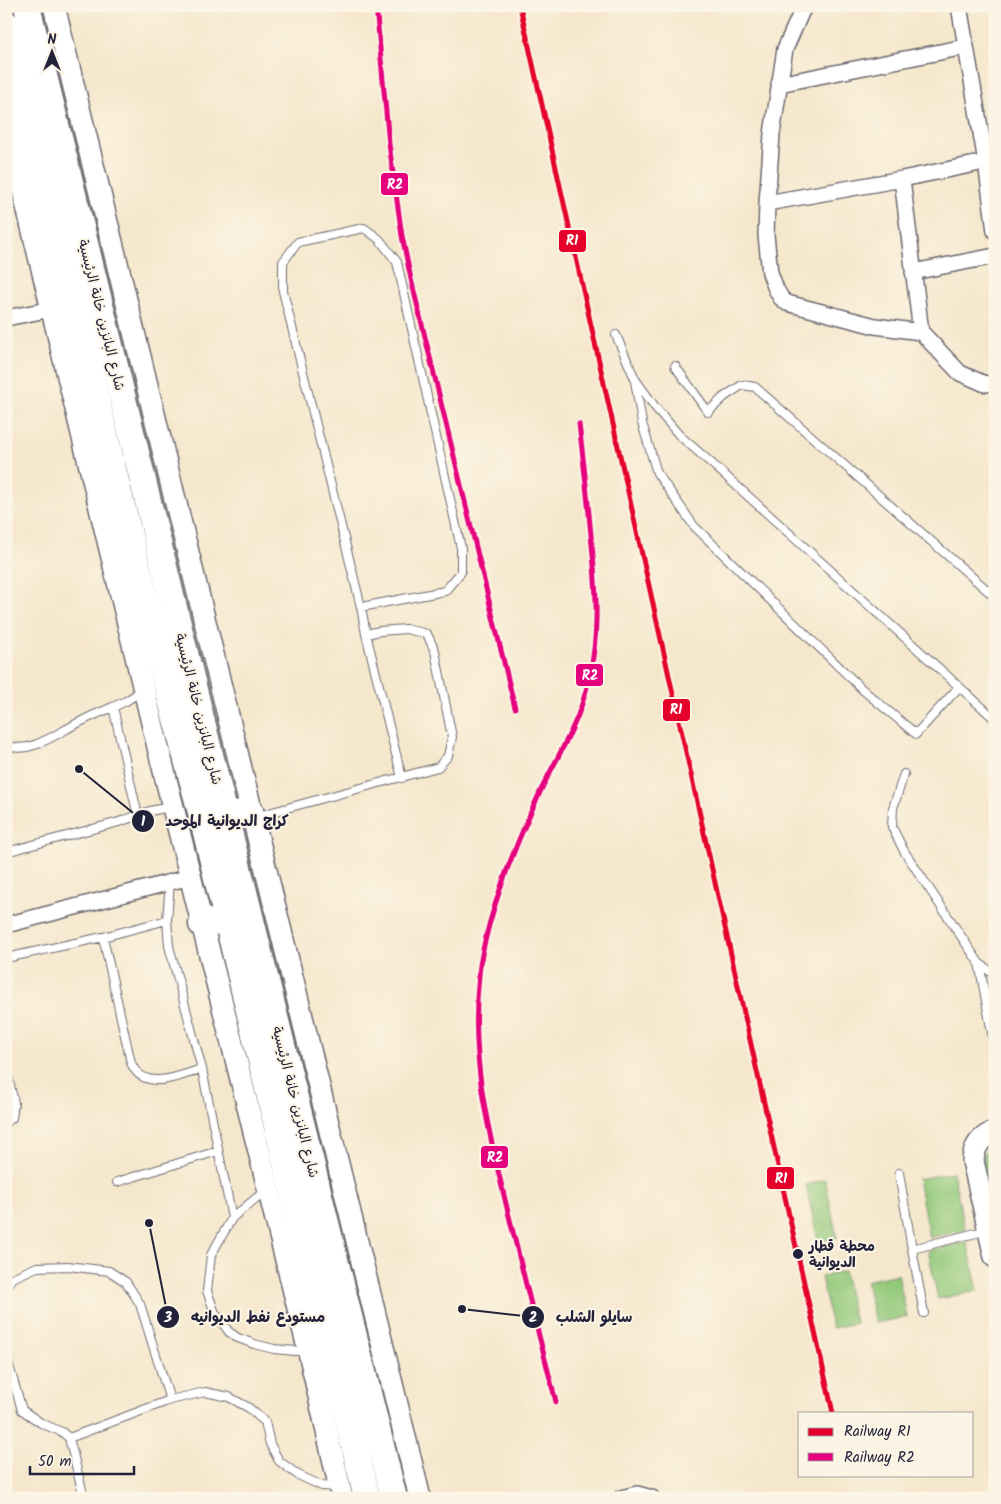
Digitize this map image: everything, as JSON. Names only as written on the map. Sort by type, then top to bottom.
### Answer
[{"type":"highway","name":"شارع البانزين خانة الرئيسية","points":[[27,6],[243,815],[394,1498]]},
{"type":"highway","name":"شارع البانزين خانة الرئيسية","points":[[6,24],[109,497],[228,919],[367,1498]]},
{"type":"highway","points":[[202,924],[228,919]]},
{"type":"main road","points":[[54,6],[243,815],[420,1498]]},
{"type":"main road","points":[[6,120],[52,309],[109,497],[144,689],[173,806],[180,879],[202,924],[341,1492]]},
{"type":"main road","points":[[995,1132],[984,1137],[979,1142],[975,1148],[972,1161],[995,1257]]},
{"type":"street","points":[[804,6],[785,49],[778,84],[767,203],[766,235],[770,274],[781,298],[787,303],[875,326],[921,332]]},
{"type":"street","points":[[959,6],[990,161],[995,231]]},
{"type":"street","points":[[778,84],[966,47]]},
{"type":"street","points":[[767,203],[990,161]]},
{"type":"street","points":[[902,179],[921,332],[960,373],[985,384],[995,383]]},
{"type":"street","points":[[913,272],[995,256]]},
{"type":"street","points":[[6,318],[52,309]]},
{"type":"street","points":[[6,925],[180,879]]},
{"type":"street","points":[[621,1498],[637,1494],[651,1496],[652,1498]]},
{"type":"lane","points":[[361,607],[445,591],[461,572],[461,548],[397,262],[379,239],[364,228],[298,242],[283,262],[283,291],[402,778]]},
{"type":"lane","points":[[616,335],[635,379],[655,407],[679,435],[995,719]]},
{"type":"lane","points":[[675,366],[708,412],[724,397],[742,385],[755,387],[995,597]]},
{"type":"lane","points":[[635,379],[642,423],[657,473],[694,526],[863,690],[916,734],[959,687]]},
{"type":"lane","points":[[243,815],[402,778],[438,767],[448,756],[452,737],[435,651],[427,634],[406,629],[366,634]]},
{"type":"lane","points":[[6,744],[24,747],[46,741],[75,724],[126,701],[144,689]]},
{"type":"lane","points":[[113,707],[138,816]]},
{"type":"lane","points":[[904,774],[893,808],[892,827],[904,851],[979,963],[995,975]]},
{"type":"lane","points":[[6,852],[173,806]]},
{"type":"lane","points":[[180,879],[167,920],[169,946],[202,1069],[232,1218]]},
{"type":"lane","points":[[6,958],[103,937],[167,920]]},
{"type":"lane","points":[[103,937],[131,1063],[139,1075],[149,1079],[163,1080],[202,1069]]},
{"type":"lane","points":[[979,963],[995,1049]]},
{"type":"lane","points":[[6,1068],[14,1103],[12,1118],[6,1122]]},
{"type":"lane","points":[[117,1182],[218,1151]]},
{"type":"lane","points":[[899,1173],[924,1313]]},
{"type":"lane","points":[[268,1188],[232,1218],[212,1255],[207,1291],[215,1313],[229,1332],[238,1338],[274,1349],[308,1352]]},
{"type":"lane","points":[[912,1249],[988,1230]]},
{"type":"lane","points":[[6,1288],[12,1278],[37,1267],[68,1266],[109,1271],[126,1282],[140,1304],[170,1400]]},
{"type":"lane","points":[[6,1356],[22,1410],[41,1423],[62,1432],[69,1438],[84,1498]]},
{"type":"lane","points":[[69,1438],[170,1400],[205,1392],[229,1397],[249,1408],[265,1422],[270,1444],[279,1461],[298,1475],[341,1492]]},
{"type":"green space","points":[[995,1144],[995,1217],[983,1161],[985,1151]]},
{"type":"green space","points":[[953,1172],[965,1230],[929,1238],[918,1179]]},
{"type":"green space","points":[[825,1179],[837,1238],[818,1241],[806,1185]]},
{"type":"green space","points":[[967,1242],[978,1291],[938,1299],[928,1250]]},
{"type":"green space","points":[[844,1271],[856,1323],[832,1328],[821,1277]]},
{"type":"green space","points":[[898,1274],[907,1317],[875,1323],[866,1281]]},
{"type":"rail line","name":"R2","points":[[376,6],[389,144],[402,236],[515,708]]},
{"type":"rail line","name":"R1","points":[[520,6],[833,1412]]},
{"type":"rail line","name":"R2","points":[[556,1402],[495,1159],[479,1069],[477,1007],[482,956],[500,890],[527,821],[578,715],[591,667],[596,621],[595,574],[579,424]]},
{"type":"place","name":"كراج الديوانية الموحد","points":[[79,769]]},
{"type":"place","name":"مستودع نفط الديوانيه","points":[[149,1223]]},
{"type":"place","name":"محطة قطار الديوانية","points":[[798,1254]]},
{"type":"place","name":"سايلو الشلب","points":[[462,1309]]}]
